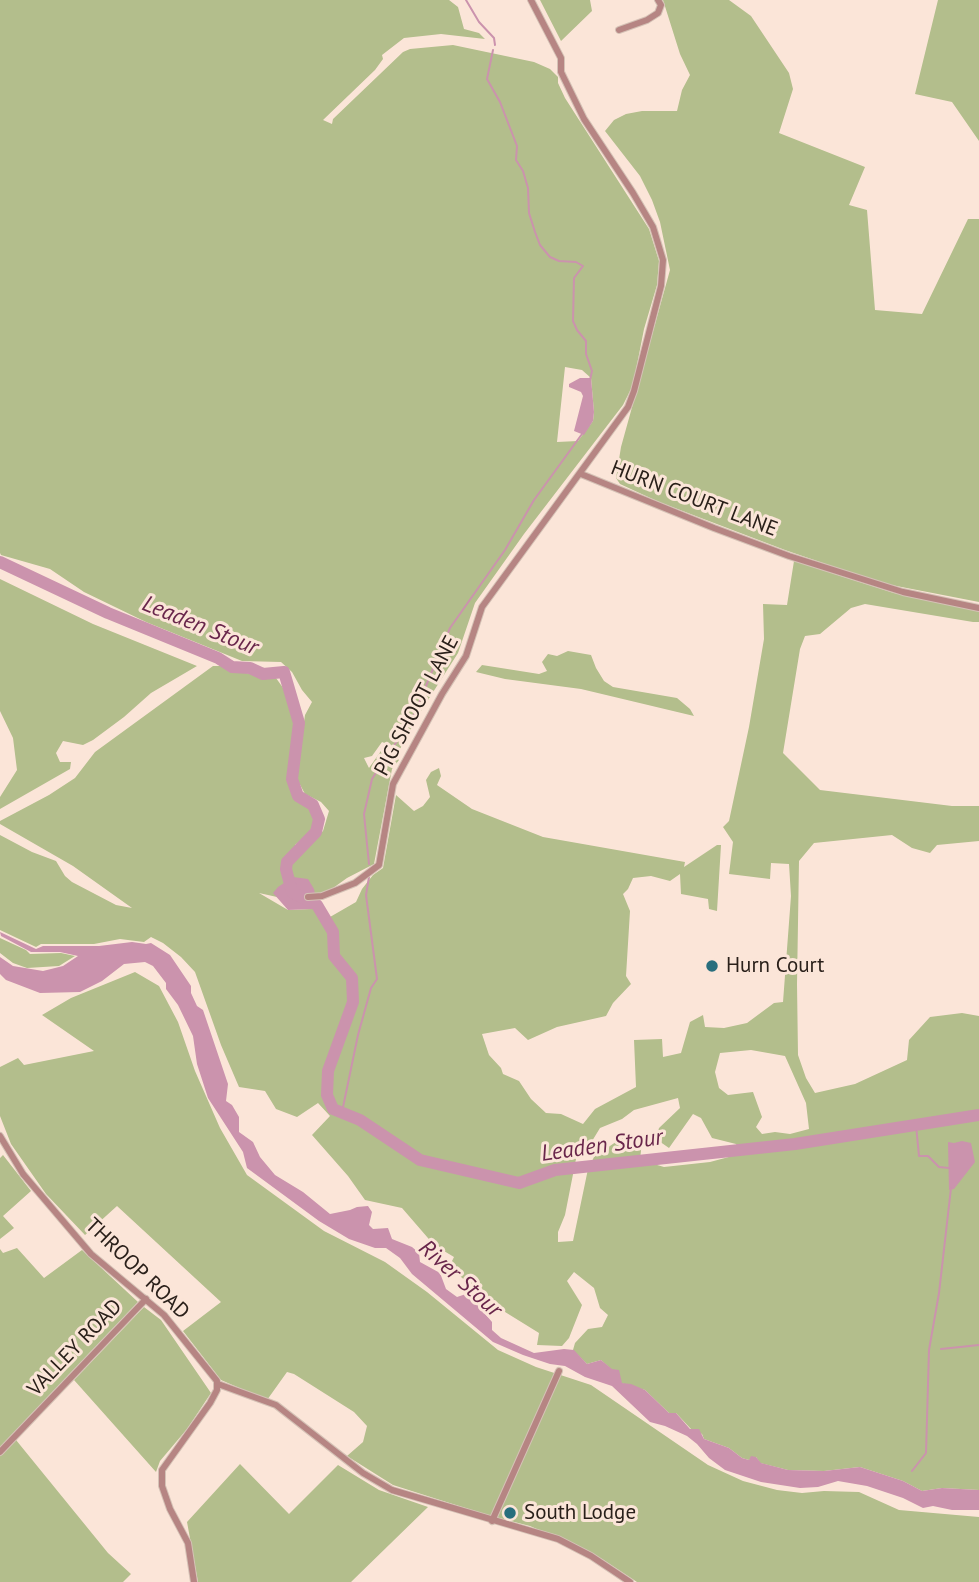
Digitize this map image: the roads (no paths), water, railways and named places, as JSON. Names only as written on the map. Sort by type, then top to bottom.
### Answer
[{"type":"street","name":"HURN COURT LANE","points":[[531,0],[561,58],[561,72],[583,119],[653,227],[663,260],[661,286],[628,407],[581,474],[789,556],[903,592],[979,608]]},
{"type":"street","points":[[618,30],[647,20],[658,13],[661,5],[658,0]]},
{"type":"street","name":"PIG SHOOT LANE","points":[[308,897],[322,896],[355,883],[379,865],[393,784],[466,656],[482,607],[581,474]]},
{"type":"street","name":"THROOP ROAD","points":[[0,1136],[23,1174],[91,1254],[164,1315],[213,1373],[218,1384]]},
{"type":"street","name":"VALLEY ROAD","points":[[0,1452],[146,1299]]},
{"type":"street","points":[[492,1521],[559,1371]]},
{"type":"street","points":[[194,1582],[188,1543],[170,1509],[162,1486],[162,1469],[210,1403],[218,1384],[276,1405],[363,1473],[392,1490],[558,1539],[592,1556],[630,1582]]},
{"type":"waterway","points":[[466,0],[479,22],[494,38],[495,45]]},
{"type":"waterway","points":[[493,50],[487,79],[500,102],[517,146],[516,160],[523,171],[528,188],[529,213],[540,245],[550,257],[583,266],[574,278],[573,321],[586,341],[586,354],[592,371],[590,380]]},
{"type":"waterway","points":[[369,864],[364,814],[372,779],[411,722],[450,628],[505,550],[534,500],[582,434]]},
{"type":"waterway","name":"Leaden Stour","points":[[0,562],[108,613],[218,658],[232,667],[250,668],[263,674],[284,672],[299,723],[292,779],[298,796],[313,805],[319,819],[316,832],[287,862],[286,869],[292,892],[317,905],[333,932],[334,956],[352,978],[353,1002],[328,1071],[327,1095],[333,1109],[360,1120],[420,1160],[519,1183],[555,1170],[795,1144],[979,1115]]},
{"type":"waterway","points":[[342,1112],[358,1035],[371,988],[377,979],[366,895],[369,877]]},
{"type":"waterway","points":[[916,1125],[919,1156],[928,1156],[939,1167],[949,1168]]},
{"type":"waterway","points":[[912,1471],[926,1453],[929,1350],[939,1293],[951,1188]]},
{"type":"waterway","points":[[941,1349],[979,1345]]},
{"type":"place","name":"Hurn Court","points":[[712,966]]},
{"type":"place","name":"South Lodge","points":[[510,1513]]},
{"type":"water label","name":"River Stour","points":[[460,1279]]}]
